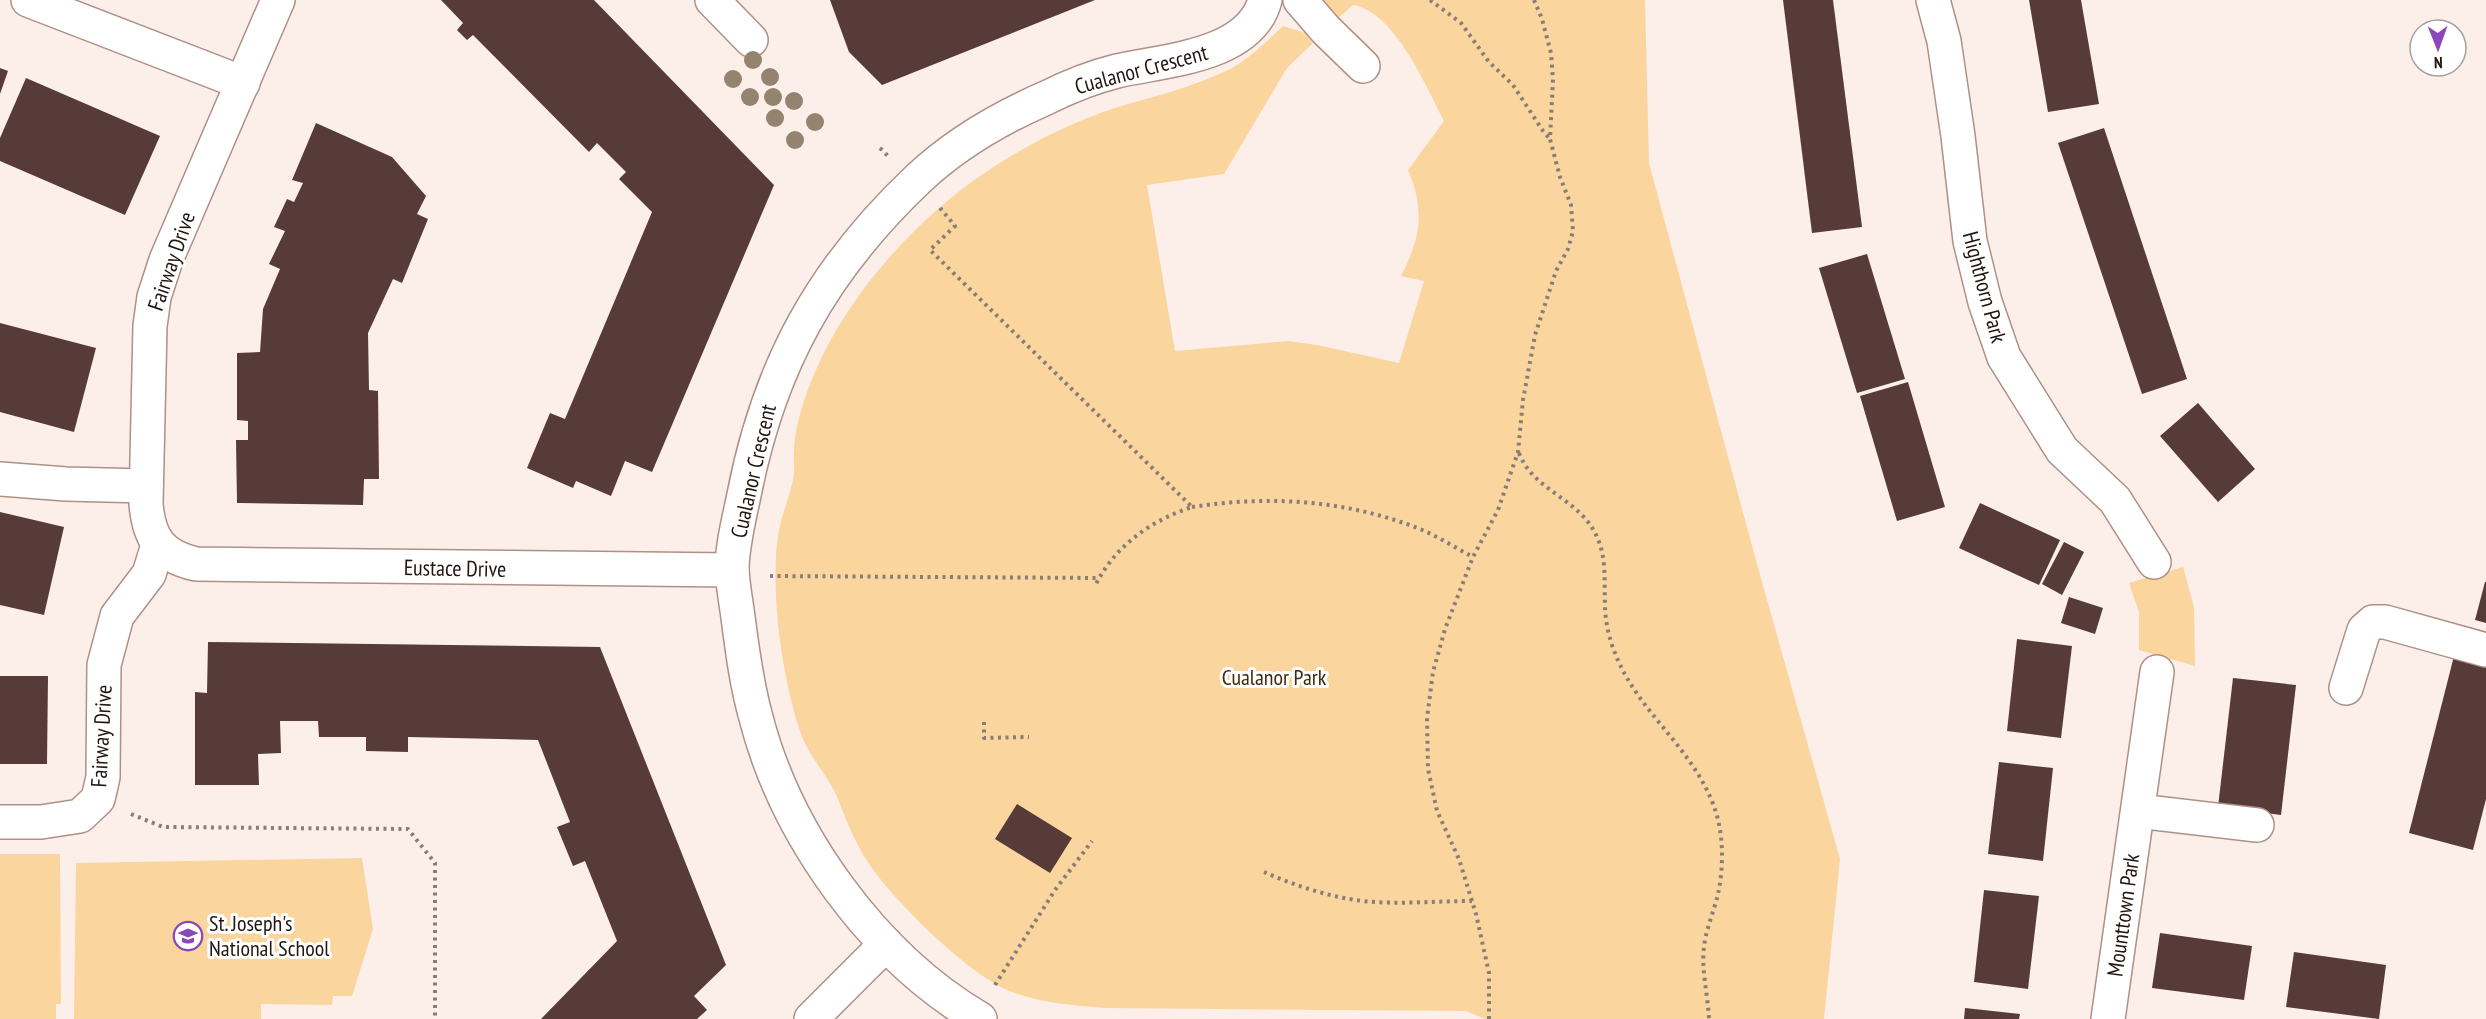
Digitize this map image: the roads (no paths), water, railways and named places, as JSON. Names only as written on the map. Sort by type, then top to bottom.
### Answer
[{"type":"street","points":[[28,0],[243,83]]},
{"type":"street","name":"Fairway Drive","points":[[0,822],[41,822],[80,816],[98,799],[103,777],[104,665],[117,616],[168,553],[148,523],[146,486],[148,355],[154,297],[166,260],[278,0]]},
{"type":"street","points":[[712,0],[751,40]]},
{"type":"street","name":"Cualanor Crescent","points":[[978,1018],[934,987],[886,944],[858,914],[834,880],[795,816],[775,772],[755,716],[748,683],[733,573],[739,520],[760,424],[787,355],[822,290],[869,232],[916,181],[978,134],[1043,98],[1112,72],[1196,55],[1227,43],[1250,25],[1263,9],[1265,0]]},
{"type":"street","points":[[1300,0],[1326,30],[1363,66]]},
{"type":"street","name":"Highthorn Park","points":[[1933,0],[1945,51],[1958,136],[1970,241],[1985,302],[2004,357],[2062,450],[2115,500],[2154,562]]},
{"type":"street","points":[[0,479],[66,484],[146,486]]},
{"type":"street","name":"Eustace Drive","points":[[168,553],[196,564],[220,565],[733,573]]},
{"type":"street","points":[[2346,688],[2364,630],[2373,622],[2385,622],[2486,650]]},
{"type":"street","name":"Mounttown Park","points":[[2108,1019],[2157,672]]},
{"type":"street","points":[[2138,811],[2257,825]]},
{"type":"street","points":[[811,1019],[886,944]]},
{"type":"place","name":"St. Joseph's National School","points":[[188,936]]},
{"type":"park label","name":"Cualanor Park","points":[[1274,677]]}]
